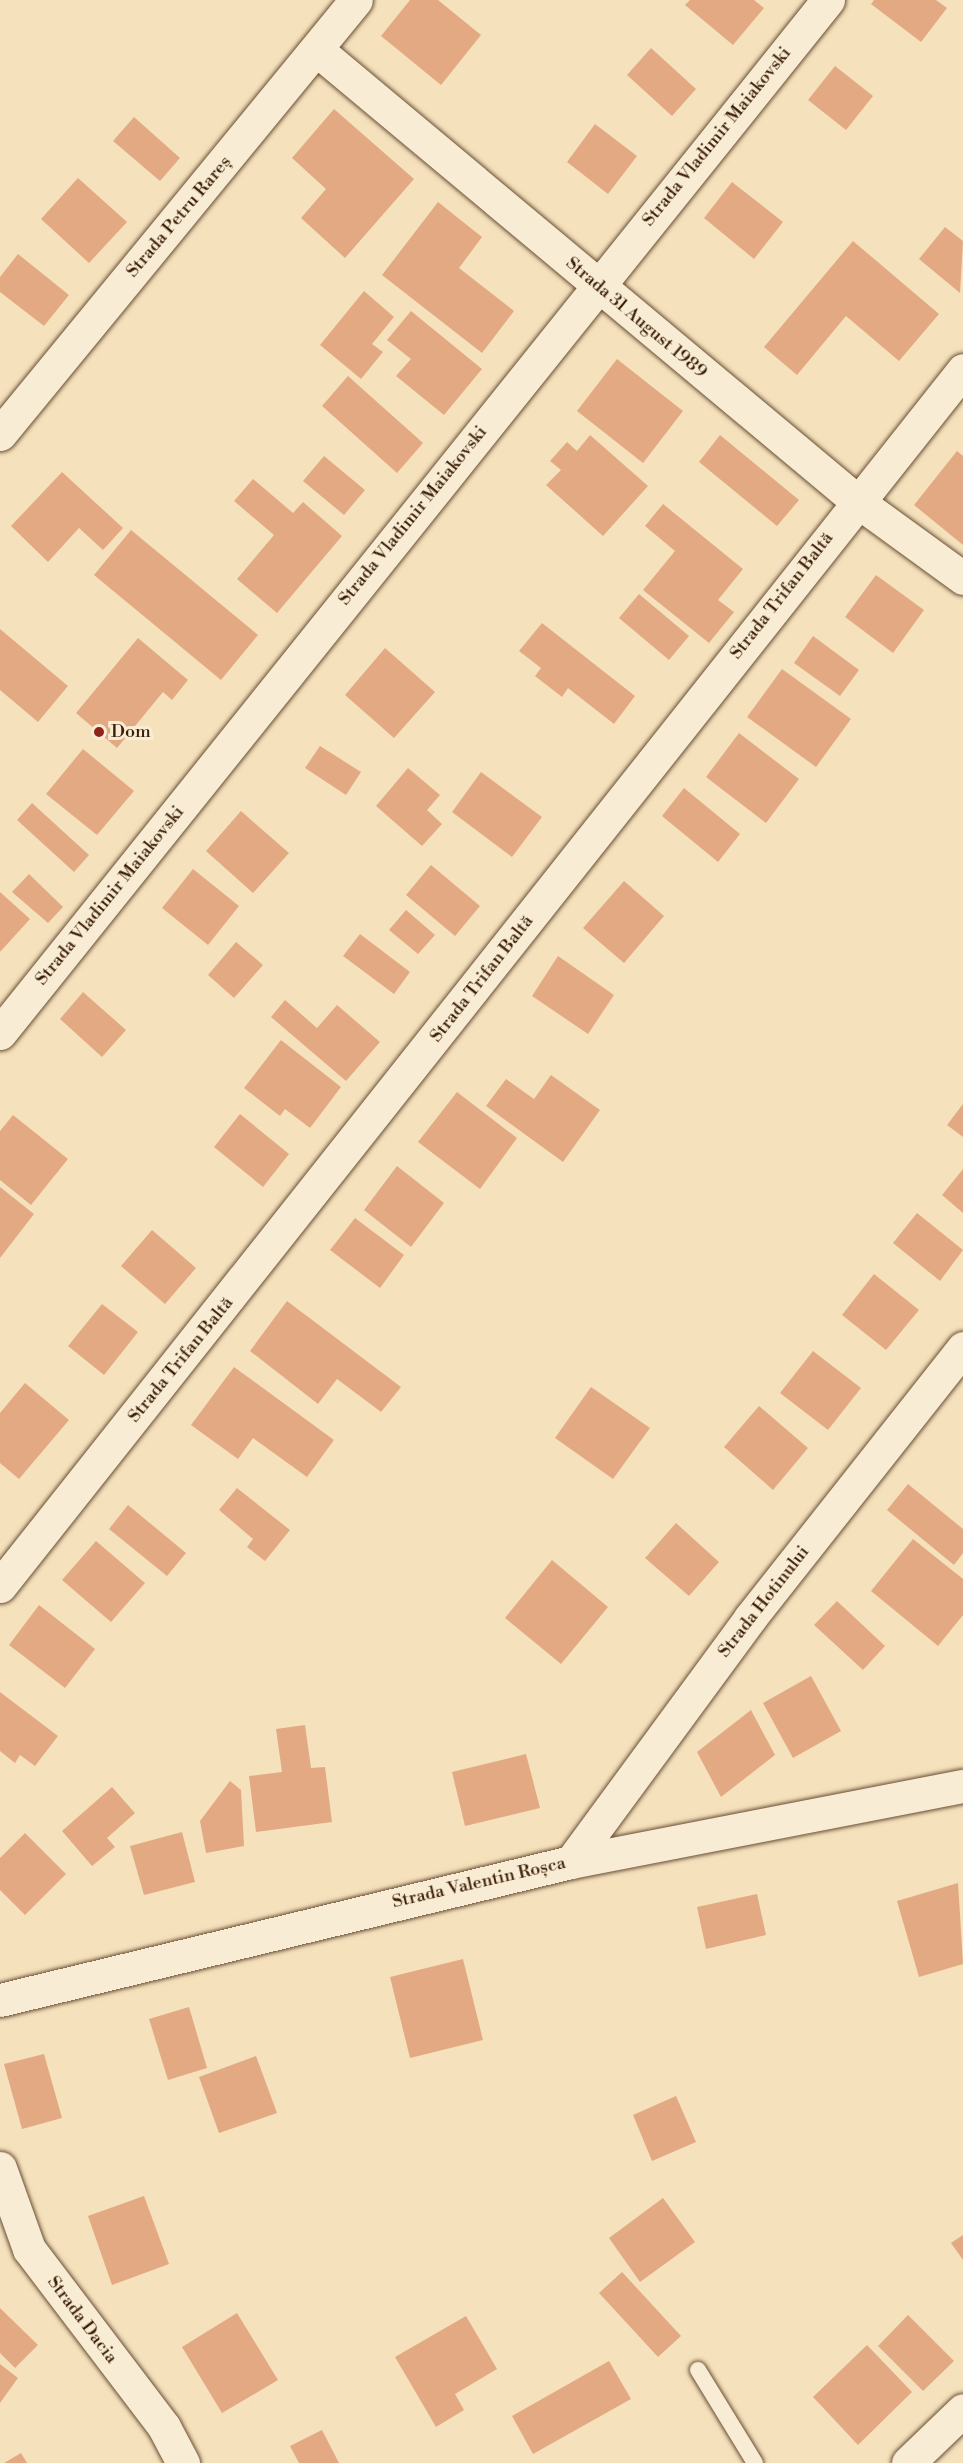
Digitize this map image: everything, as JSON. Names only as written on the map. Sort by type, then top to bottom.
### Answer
[{"type":"street","name":"Strada Petru Rareș","points":[[0,434],[356,0]]},
{"type":"street","name":"Strada Vladimir Maiakovski","points":[[0,1033],[828,0]]},
{"type":"street","name":"Strada 31 August 1989","points":[[316,50],[857,501],[963,578]]},
{"type":"street","name":"Strada Trifan Baltă","points":[[0,1586],[963,370]]},
{"type":"street","name":"Strada Hotinului","points":[[571,1862],[750,1618],[963,1348]]},
{"type":"street","name":"Strada Valentin Roșca","points":[[0,2000],[571,1862],[963,1786]]},
{"type":"street","name":"Strada Dacia","points":[[0,2168],[29,2250],[164,2427],[183,2463]]},
{"type":"street","points":[[908,2463],[963,2410]]},
{"type":"lane","points":[[698,2370],[755,2463]]},
{"type":"building","points":[[410,0],[438,0],[481,35],[441,85],[381,36]]},
{"type":"building","points":[[690,0],[754,0],[764,8],[733,45],[685,5]]},
{"type":"building","points":[[874,0],[936,0],[947,8],[921,42],[871,4]]},
{"type":"building","points":[[651,48],[696,89],[672,116],[627,75]]},
{"type":"building","points":[[835,66],[873,96],[846,130],[808,100]]},
{"type":"building","points":[[334,109],[414,179],[345,258],[301,218],[326,189],[292,158]]},
{"type":"building","points":[[134,117],[180,158],[160,181],[113,141]]},
{"type":"building","points":[[595,124],[637,156],[608,194],[567,162]]},
{"type":"building","points":[[78,178],[127,222],[89,263],[41,219]]},
{"type":"building","points":[[732,182],[783,222],[754,259],[704,218]]},
{"type":"building","points":[[438,202],[482,237],[459,268],[514,311],[482,353],[382,275]]},
{"type":"building","points":[[945,227],[963,241],[960,293],[919,259]]},
{"type":"building","points":[[853,241],[939,314],[899,361],[846,316],[797,375],[764,347]]},
{"type":"building","points":[[18,254],[69,295],[44,326],[0,292],[0,277]]},
{"type":"building","points":[[364,291],[394,317],[372,344],[383,352],[361,379],[320,345]]},
{"type":"building","points":[[411,311],[482,369],[444,415],[396,376],[411,359],[387,340]]},
{"type":"building","points":[[617,359],[683,411],[643,463],[577,411]]},
{"type":"building","points":[[348,376],[423,443],[397,473],[322,406]]},
{"type":"building","points":[[590,435],[648,486],[603,536],[546,485],[561,470],[550,461],[567,442],[577,451]]},
{"type":"building","points":[[720,435],[799,500],[777,526],[699,462]]},
{"type":"building","points":[[957,451],[963,456],[963,545],[914,505]]},
{"type":"building","points":[[324,456],[365,490],[344,515],[303,481]]},
{"type":"building","points":[[62,472],[123,528],[103,550],[79,528],[48,562],[11,526]]},
{"type":"building","points":[[253,479],[293,513],[303,502],[342,536],[277,613],[237,579],[274,535],[234,501]]},
{"type":"building","points":[[663,504],[743,569],[718,600],[734,612],[709,643],[643,590],[675,551],[645,526]]},
{"type":"building","points":[[131,530],[258,635],[221,680],[94,575]]},
{"type":"building","points":[[876,575],[924,610],[893,653],[845,617]]},
{"type":"building","points":[[639,594],[689,636],[669,660],[619,618]]},
{"type":"building","points":[[542,623],[635,696],[614,724],[568,688],[562,697],[535,676],[541,668],[519,651]]},
{"type":"building","points":[[0,629],[68,686],[38,722],[0,690]]},
{"type":"building","points":[[813,636],[859,670],[840,696],[794,663]]},
{"type":"building","points":[[138,638],[188,680],[172,700],[163,692],[117,748],[76,713]]},
{"type":"building","points":[[385,648],[435,692],[394,738],[345,695]]},
{"type":"building","points":[[782,669],[851,719],[816,767],[747,717]]},
{"type":"building","points":[[739,733],[799,779],[766,823],[706,777]]},
{"type":"building","points":[[320,746],[361,772],[346,795],[305,768]]},
{"type":"building","points":[[83,749],[134,791],[97,835],[46,794]]},
{"type":"building","points":[[408,768],[440,795],[427,810],[442,824],[422,846],[376,806]]},
{"type":"building","points":[[481,772],[542,817],[512,857],[452,812]]},
{"type":"building","points":[[684,788],[740,834],[718,862],[662,816]]},
{"type":"building","points":[[32,803],[89,855],[74,872],[17,820]]},
{"type":"building","points":[[241,811],[289,853],[253,893],[206,851]]},
{"type":"building","points":[[431,865],[480,906],[455,936],[406,895]]},
{"type":"building","points":[[193,869],[239,906],[208,945],[162,908]]},
{"type":"building","points":[[29,874],[63,907],[48,923],[12,892]]},
{"type":"building","points":[[624,881],[664,916],[624,963],[583,928]]},
{"type":"building","points":[[0,892],[30,919],[0,952]]},
{"type":"building","points":[[406,910],[435,935],[418,954],[389,930]]},
{"type":"building","points":[[360,934],[410,972],[394,994],[343,956]]},
{"type":"building","points":[[236,942],[263,965],[234,998],[208,975]]},
{"type":"building","points":[[558,956],[614,995],[588,1034],[532,996]]},
{"type":"building","points":[[83,992],[126,1030],[102,1057],[60,1019]]},
{"type":"building","points":[[285,1000],[317,1028],[337,1005],[380,1042],[346,1081],[271,1017]]},
{"type":"building","points":[[281,1040],[341,1087],[310,1128],[285,1109],[280,1116],[244,1088]]},
{"type":"building","points":[[551,1075],[600,1110],[563,1162],[486,1106],[506,1079],[534,1099]]},
{"type":"building","points":[[457,1092],[517,1138],[480,1189],[418,1142]]},
{"type":"building","points":[[963,1104],[963,1137],[947,1125]]},
{"type":"building","points":[[240,1114],[289,1154],[263,1187],[214,1147]]},
{"type":"building","points":[[13,1115],[68,1159],[31,1205],[0,1180],[0,1131]]},
{"type":"building","points":[[397,1166],[444,1203],[411,1247],[364,1210]]},
{"type":"building","points":[[963,1169],[963,1213],[942,1195]]},
{"type":"building","points":[[0,1187],[34,1214],[0,1258]]},
{"type":"building","points":[[917,1213],[963,1250],[940,1281],[893,1243]]},
{"type":"building","points":[[355,1218],[404,1255],[380,1288],[330,1250]]},
{"type":"building","points":[[152,1230],[196,1268],[165,1304],[121,1266]]},
{"type":"building","points":[[874,1274],[919,1310],[886,1350],[842,1315]]},
{"type":"building","points":[[287,1301],[401,1387],[381,1412],[337,1379],[318,1404],[250,1351]]},
{"type":"building","points":[[102,1304],[138,1332],[104,1375],[68,1346]]},
{"type":"building","points":[[813,1351],[861,1388],[828,1430],[780,1393]]},
{"type":"building","points":[[234,1367],[334,1440],[307,1477],[253,1438],[238,1459],[191,1425]]},
{"type":"building","points":[[25,1383],[69,1420],[19,1479],[0,1463],[0,1413]]},
{"type":"building","points":[[591,1387],[650,1428],[613,1479],[555,1438]]},
{"type":"building","points":[[759,1406],[808,1448],[773,1490],[724,1447]]},
{"type":"building","points":[[908,1484],[963,1529],[963,1553],[954,1565],[887,1510]]},
{"type":"building","points":[[237,1488],[290,1530],[265,1561],[247,1547],[253,1539],[219,1510]]},
{"type":"building","points":[[128,1505],[186,1553],[167,1576],[109,1529]]},
{"type":"building","points":[[676,1523],[719,1562],[689,1596],[645,1558]]},
{"type":"building","points":[[913,1539],[963,1579],[963,1615],[938,1646],[871,1591]]},
{"type":"building","points":[[96,1541],[145,1583],[111,1622],[62,1580]]},
{"type":"building","points":[[552,1560],[608,1607],[561,1664],[505,1618]]},
{"type":"building","points":[[837,1601],[885,1646],[863,1670],[814,1625]]},
{"type":"building","points":[[39,1605],[95,1649],[65,1688],[9,1645]]},
{"type":"building","points":[[811,1676],[841,1731],[793,1758],[763,1703]]},
{"type":"building","points":[[0,1692],[58,1736],[35,1766],[20,1755],[15,1763],[0,1751]]},
{"type":"building","points":[[751,1710],[775,1755],[721,1797],[697,1752]]},
{"type":"building","points":[[305,1725],[311,1768],[325,1767],[332,1822],[256,1832],[249,1776],[282,1772],[276,1729]]},
{"type":"building","points":[[526,1754],[540,1808],[465,1826],[452,1772]]},
{"type":"building","points":[[230,1781],[241,1790],[244,1846],[206,1853],[200,1821]]},
{"type":"building","points":[[112,1787],[135,1813],[107,1838],[115,1847],[92,1866],[62,1831]]},
{"type":"building","points":[[182,1832],[195,1882],[144,1895],[130,1846]]},
{"type":"building","points":[[25,1833],[66,1874],[25,1915],[0,1890],[0,1858]]},
{"type":"building","points":[[958,1883],[963,1964],[919,1977],[897,1901]]},
{"type":"building","points":[[757,1894],[766,1935],[706,1949],[697,1907]]},
{"type":"building","points":[[463,1959],[483,2040],[410,2058],[390,1977]]},
{"type":"building","points":[[189,2007],[207,2068],[168,2080],[149,2019]]},
{"type":"building","points":[[44,2054],[62,2118],[22,2129],[4,2064]]},
{"type":"building","points":[[256,2056],[277,2113],[219,2133],[199,2077]]},
{"type":"building","points":[[676,2096],[696,2142],[652,2161],[633,2115]]},
{"type":"building","points":[[144,2196],[169,2264],[112,2285],[88,2216]]},
{"type":"building","points":[[663,2198],[695,2242],[640,2282],[609,2238]]},
{"type":"building","points":[[963,2235],[963,2260],[951,2243]]},
{"type":"building","points":[[622,2272],[681,2336],[658,2357],[599,2293]]},
{"type":"building","points":[[0,2308],[38,2345],[15,2368],[0,2353]]},
{"type":"building","points":[[237,2313],[278,2380],[222,2413],[182,2347]]},
{"type":"building","points":[[908,2315],[954,2361],[923,2391],[878,2346]]},
{"type":"building","points":[[466,2316],[497,2369],[455,2394],[464,2410],[436,2427],[395,2357]]},
{"type":"building","points":[[867,2345],[912,2392],[858,2445],[813,2397]]},
{"type":"building","points":[[609,2361],[631,2399],[533,2454],[512,2416]]},
{"type":"building","points":[[0,2364],[18,2378],[0,2403]]},
{"type":"building","points":[[322,2430],[339,2463],[299,2463],[290,2446]]},
{"type":"building","points":[[21,2453],[27,2463],[4,2463]]},
{"type":"place","name":"Dom","points":[[99,732]]}]
